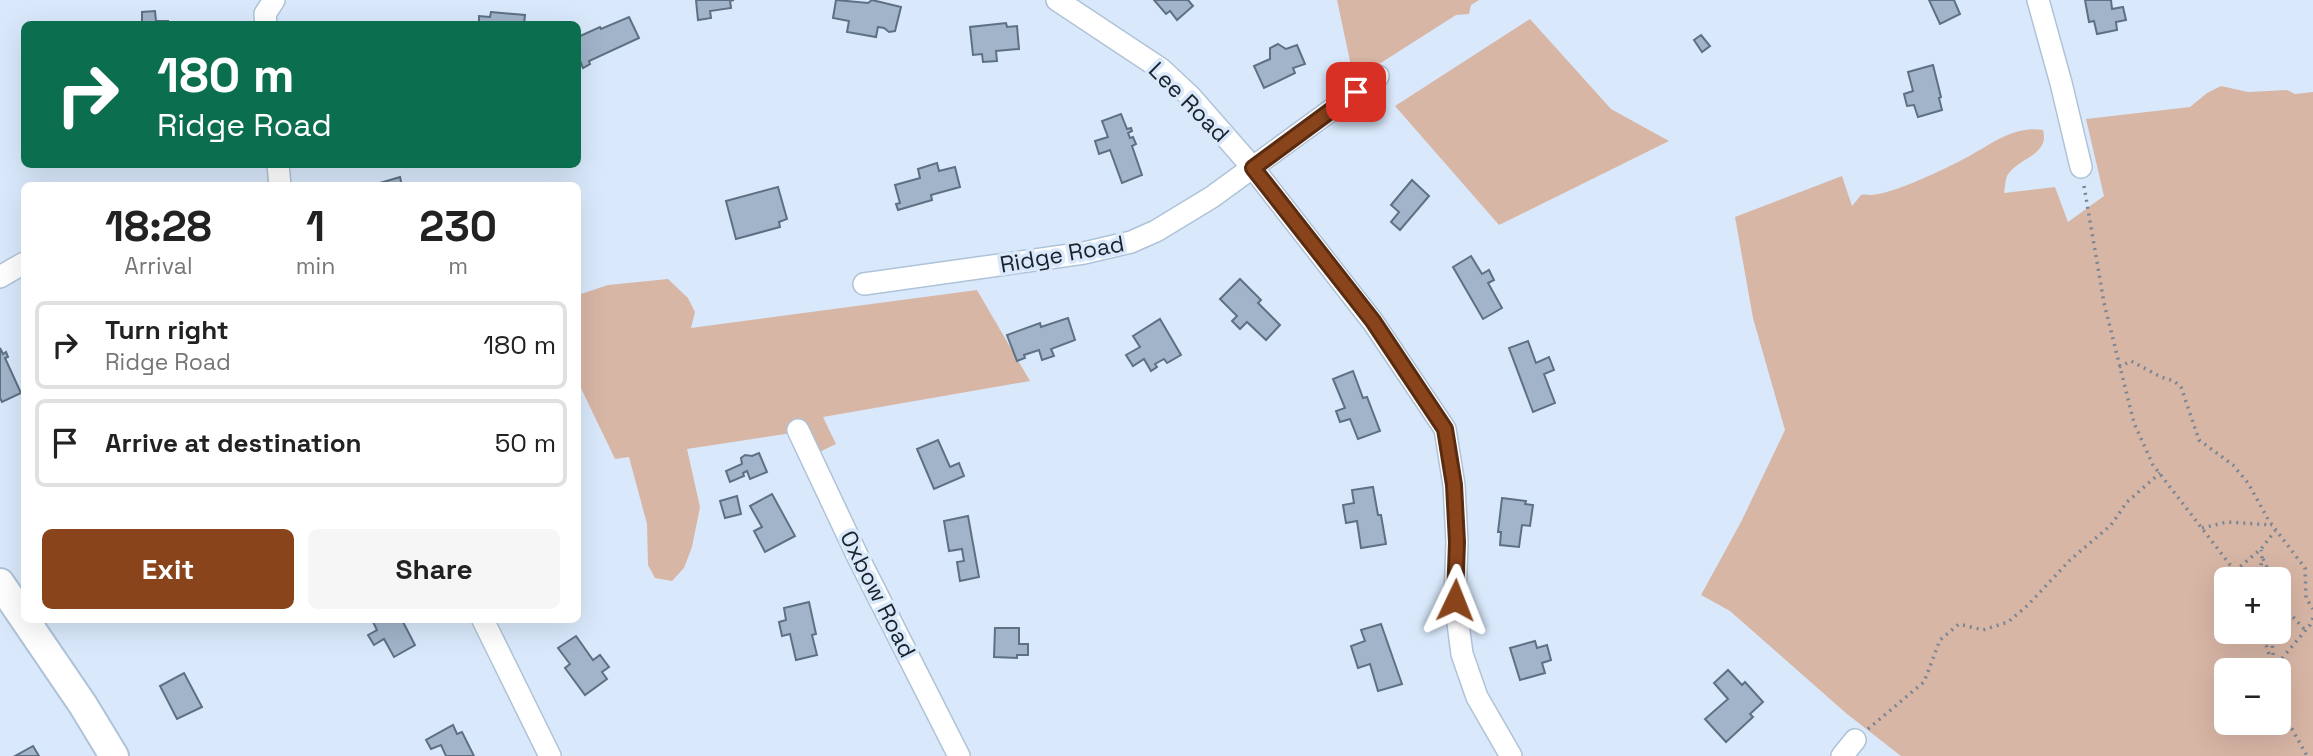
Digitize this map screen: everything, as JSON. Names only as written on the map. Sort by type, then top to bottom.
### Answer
[{"type":"main road","points":[[0,583],[21,614]]},
{"type":"main road","points":[[27,623],[114,756]]},
{"type":"street","points":[[265,21],[265,14],[274,0]]},
{"type":"street","name":"Lee Road","points":[[1057,0],[1161,69],[1190,96],[1253,168],[1373,321],[1445,429],[1454,485],[1457,542],[1455,600],[1462,654],[1477,697],[1511,756]]},
{"type":"street","points":[[2038,0],[2081,167]]},
{"type":"street","name":"Ridge Road","points":[[864,284],[1084,253],[1131,242],[1179,218],[1253,168],[1378,76]]},
{"type":"street","points":[[0,276],[21,265]]},
{"type":"street","name":"Oxbow Road","points":[[798,430],[959,756]]},
{"type":"street","points":[[484,623],[550,756]]},
{"type":"path","points":[[2081,167],[2093,248],[2134,423],[2153,465],[2232,567]]},
{"type":"path","points":[[2119,367],[2131,361],[2181,387],[2199,440],[2233,464],[2248,483],[2272,525],[2305,568],[2306,598],[2313,609]]},
{"type":"path","points":[[1848,748],[1924,682],[1940,640],[1959,624],[1983,630],[2008,622],[2070,560],[2112,525],[2127,502],[2160,473]]},
{"type":"path","points":[[2202,528],[2227,522],[2272,525]]},
{"type":"path","points":[[2240,567],[2261,549],[2276,530]]},
{"type":"path","points":[[2261,549],[2261,567]]},
{"type":"path","points":[[2262,558],[2267,567]]},
{"type":"path","points":[[2291,615],[2305,630]]},
{"type":"path","points":[[2283,658],[2313,618]]},
{"type":"path","points":[[2291,727],[2307,756]]},
{"type":"shaded area","points":[[1337,0],[1479,0],[1471,5],[1469,14],[1456,15],[1354,80]]},
{"type":"shaded area","points":[[1530,19],[1611,109],[1669,141],[1499,225],[1395,106]]},
{"type":"shaded area","points":[[2221,86],[2248,92],[2313,92],[2313,756],[1901,756],[1847,714],[1730,611],[1701,595],[1741,522],[1785,430],[1753,318],[1735,217],[1842,176],[1852,206],[1861,195],[1880,194],[1902,187],[1968,157],[2009,134],[2031,129],[2043,130],[2042,146],[2007,176],[2004,193],[2055,187],[2068,222],[2104,196],[2086,119],[2190,107]]},
{"type":"shaded area","points":[[668,279],[688,298],[695,312],[691,328],[977,290],[1030,381],[823,417],[836,444],[805,459],[792,433],[687,449],[700,507],[692,547],[684,568],[672,581],[655,578],[648,565],[647,524],[629,457],[615,459],[581,388],[581,294],[608,285]]},
{"type":"building","points":[[696,0],[734,0],[730,1],[731,8],[710,11],[711,18],[698,20]]},
{"type":"building","points":[[836,0],[868,3],[872,0],[901,7],[895,31],[889,32],[878,27],[876,37],[847,32],[849,21],[833,18]]},
{"type":"building","points":[[1154,0],[1188,0],[1193,6],[1177,20],[1170,11],[1166,14]]},
{"type":"building","points":[[1929,0],[1954,0],[1960,14],[1940,24]]},
{"type":"building","points":[[2085,0],[2111,0],[2112,9],[2123,7],[2126,20],[2116,22],[2117,30],[2097,34],[2094,21],[2089,22]]},
{"type":"building","points":[[155,11],[156,21],[142,21],[142,12]]},
{"type":"building","points":[[491,12],[525,15],[524,21],[479,21],[479,16],[490,17]]},
{"type":"building","points":[[629,17],[639,38],[589,61],[590,64],[583,68],[581,36],[600,27],[601,29]]},
{"type":"building","points":[[1006,23],[1007,27],[1017,26],[1019,49],[996,51],[997,61],[983,62],[982,54],[973,55],[970,27]]},
{"type":"building","points":[[1701,35],[1710,46],[1702,52],[1694,40]]},
{"type":"building","points":[[1278,44],[1286,49],[1297,45],[1305,64],[1293,68],[1295,73],[1264,88],[1254,66],[1270,59],[1270,48]]},
{"type":"building","points":[[1933,65],[1942,110],[1918,117],[1914,105],[1907,106],[1904,94],[1913,91],[1908,72]]},
{"type":"building","points":[[1121,114],[1127,129],[1131,128],[1132,131],[1128,133],[1136,144],[1132,146],[1142,175],[1122,183],[1110,150],[1099,154],[1095,141],[1108,137],[1102,121]]},
{"type":"building","points":[[937,163],[939,171],[955,167],[960,187],[931,195],[932,200],[898,210],[896,204],[900,203],[895,185],[920,178],[918,169]]},
{"type":"building","points":[[400,177],[401,182],[383,182]]},
{"type":"building","points":[[1412,180],[1429,196],[1400,230],[1391,222],[1399,212],[1391,205]]},
{"type":"building","points":[[778,187],[787,219],[779,222],[780,227],[736,239],[726,201]]},
{"type":"building","points":[[1471,256],[1482,274],[1489,270],[1494,280],[1488,283],[1502,308],[1483,319],[1453,267]]},
{"type":"building","points":[[1240,279],[1261,300],[1258,303],[1280,325],[1266,340],[1247,322],[1240,329],[1232,321],[1237,316],[1220,299]]},
{"type":"building","points":[[1068,318],[1075,340],[1051,349],[1054,356],[1042,360],[1039,350],[1024,355],[1025,358],[1017,361],[1007,335],[1040,323],[1041,327]]},
{"type":"building","points":[[1160,319],[1181,355],[1167,363],[1164,359],[1155,364],[1157,367],[1151,371],[1144,359],[1133,366],[1126,355],[1140,347],[1133,336]]},
{"type":"building","points":[[1528,341],[1536,363],[1549,357],[1554,370],[1544,374],[1555,403],[1533,412],[1509,348]]},
{"type":"building","points":[[0,348],[3,354],[6,352],[8,357],[5,358],[21,393],[2,402],[0,398]]},
{"type":"building","points":[[1353,371],[1380,431],[1358,439],[1350,419],[1340,422],[1336,411],[1345,408],[1333,379]]},
{"type":"building","points":[[938,440],[950,467],[959,463],[964,476],[934,489],[917,449]]},
{"type":"building","points":[[759,453],[767,472],[750,479],[747,471],[743,473],[744,476],[730,482],[726,471],[742,464],[741,458],[745,455]]},
{"type":"building","points":[[1373,487],[1386,544],[1361,548],[1357,521],[1346,523],[1343,505],[1354,503],[1352,490]]},
{"type":"building","points":[[772,494],[795,536],[765,552],[754,531],[762,527],[750,506]]},
{"type":"building","points":[[737,496],[741,514],[725,518],[720,501]]},
{"type":"building","points":[[1502,498],[1526,501],[1525,504],[1533,505],[1530,526],[1522,525],[1519,547],[1500,545],[1501,532],[1498,532]]},
{"type":"building","points":[[968,516],[979,577],[960,581],[957,562],[964,561],[962,549],[949,551],[944,521]]},
{"type":"building","points":[[809,602],[816,634],[812,635],[817,655],[796,660],[790,634],[782,636],[779,622],[786,620],[784,608]]},
{"type":"building","points":[[374,623],[404,623],[415,645],[394,657],[384,639],[374,645],[368,635],[377,630]]},
{"type":"building","points":[[1381,624],[1402,684],[1378,691],[1370,664],[1358,668],[1351,646],[1365,641],[1361,630]]},
{"type":"building","points":[[995,628],[1019,628],[1019,644],[1028,644],[1028,655],[1017,655],[1017,658],[994,657]]},
{"type":"building","points":[[576,636],[593,660],[600,655],[609,667],[602,672],[607,679],[585,695],[565,668],[570,664],[558,648]]},
{"type":"building","points":[[1535,641],[1537,648],[1547,645],[1551,660],[1542,663],[1545,673],[1520,680],[1510,648]]},
{"type":"building","points":[[1728,670],[1742,685],[1745,682],[1763,702],[1750,714],[1753,717],[1726,742],[1705,719],[1728,699],[1714,683]]},
{"type":"building","points":[[184,673],[202,707],[177,719],[160,686]]},
{"type":"building","points":[[453,725],[457,734],[462,732],[474,756],[446,756],[441,745],[431,749],[426,740]]},
{"type":"building","points":[[33,746],[39,756],[15,756]]},
{"type":"route","points":[[1356,92],[1253,168],[1373,321],[1445,429],[1454,485],[1457,542],[1455,600]]}]
